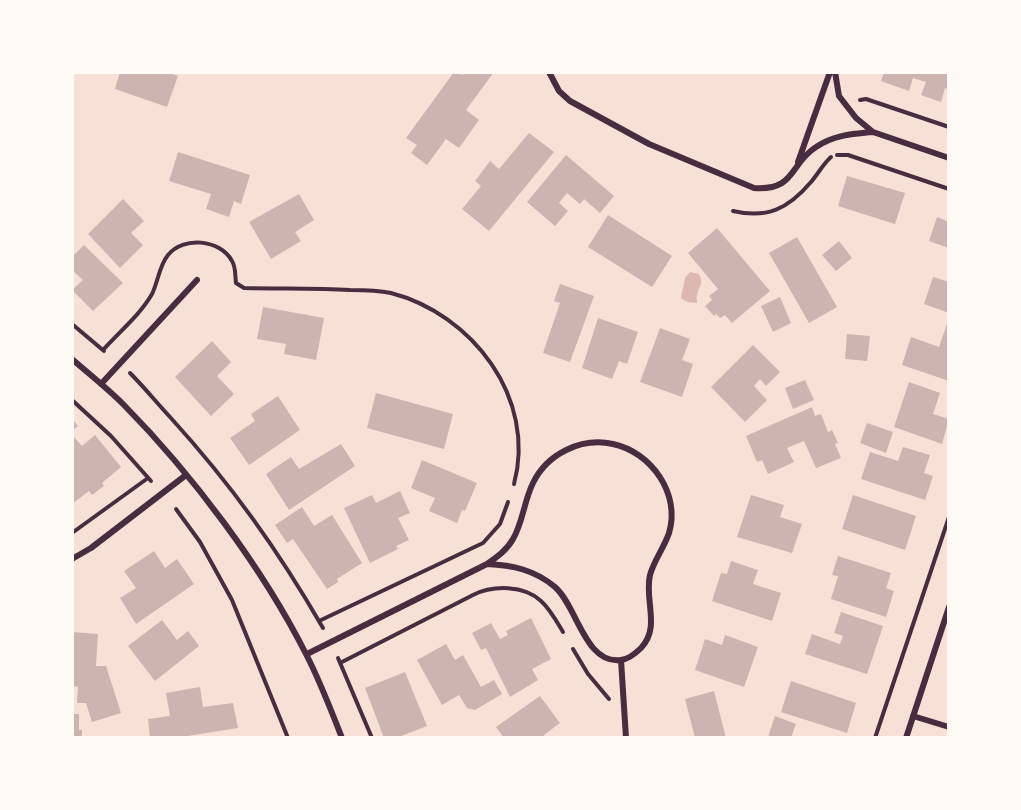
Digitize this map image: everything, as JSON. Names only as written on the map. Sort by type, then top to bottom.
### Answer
[{"type":"street","points":[[549,72],[559,92],[570,100],[649,144],[754,188],[765,189],[786,181],[813,148],[833,137],[873,132]]},
{"type":"street","points":[[794,174],[830,72]]},
{"type":"street","points":[[835,72],[839,96],[856,118],[873,132],[949,158]]},
{"type":"street","points":[[101,384],[197,280]]},
{"type":"street","points":[[72,359],[129,411],[186,475],[248,557],[283,611],[306,654],[342,738]]},
{"type":"street","points":[[306,654],[487,564],[507,548],[513,539],[533,482],[546,465],[562,451],[598,442],[624,447],[654,467],[665,486],[669,496],[671,522],[669,534],[656,558],[650,576],[648,588],[652,622],[650,634],[638,651],[626,659],[610,659],[600,655],[592,648],[564,597],[547,581],[517,567],[487,564]]},
{"type":"street","points":[[72,559],[91,548],[186,475]]},
{"type":"street","points":[[906,738],[949,607]]},
{"type":"street","points":[[621,660],[626,738]]},
{"type":"street","points":[[914,716],[949,727]]},
{"type":"path","points":[[856,101],[866,99],[949,127]]},
{"type":"path","points":[[837,155],[848,155],[949,189]]},
{"type":"path","points":[[103,350],[146,303],[168,255],[185,244],[200,242],[226,253],[232,261],[236,283],[241,287],[376,291],[405,298],[429,308],[456,324],[490,360],[512,408],[517,432],[518,455],[513,489]]},
{"type":"path","points":[[72,324],[120,364],[189,438],[251,513],[323,628]]},
{"type":"path","points":[[72,400],[111,436],[149,479],[72,533]]},
{"type":"path","points":[[318,621],[483,543],[500,524],[510,497]]},
{"type":"path","points":[[176,509],[200,542],[232,600],[288,738]]},
{"type":"path","points":[[875,738],[949,517]]},
{"type":"path","points":[[340,663],[473,595],[491,589],[516,589],[534,595],[548,609],[565,635]]},
{"type":"path","points":[[571,645],[588,674],[625,717]]},
{"type":"path","points":[[338,658],[372,738]]},
{"type":"shaded area","points":[[690,272],[699,274],[701,280],[697,303],[687,302],[681,298],[685,278]]},
{"type":"building","points":[[120,72],[167,72],[178,76],[167,107],[115,89]]},
{"type":"building","points":[[454,72],[463,75],[464,72],[494,72],[466,110],[479,120],[459,148],[446,139],[427,165],[411,153],[417,145],[406,138]]},
{"type":"building","points":[[884,72],[949,72],[949,90],[945,88],[941,102],[921,95],[926,82],[913,78],[909,91],[881,81]]},
{"type":"building","points":[[529,133],[554,152],[489,231],[462,209],[481,186],[475,181],[490,161],[499,169]]},
{"type":"building","points":[[178,152],[250,175],[241,204],[234,201],[229,217],[206,209],[211,194],[169,181]]},
{"type":"building","points":[[566,155],[614,196],[600,213],[584,199],[580,204],[567,193],[559,203],[568,211],[555,226],[527,202]]},
{"type":"building","points":[[847,176],[905,193],[895,224],[838,206]]},
{"type":"building","points":[[299,194],[314,220],[295,232],[301,241],[271,259],[249,222]]},
{"type":"building","points":[[123,199],[144,221],[131,233],[143,245],[120,268],[88,234]]},
{"type":"building","points":[[608,215],[672,256],[652,287],[588,247]]},
{"type":"building","points":[[937,217],[949,222],[949,248],[929,241]]},
{"type":"building","points":[[717,228],[770,291],[732,323],[725,315],[720,318],[716,314],[714,316],[705,306],[712,300],[709,296],[718,289],[688,253]]},
{"type":"building","points":[[797,237],[837,307],[809,323],[769,253]]},
{"type":"building","points":[[839,241],[852,258],[836,271],[822,255]]},
{"type":"building","points":[[84,245],[123,283],[93,311],[72,290],[83,280],[72,270],[72,257]]},
{"type":"building","points":[[933,277],[949,282],[949,313],[924,304]]},
{"type":"building","points":[[560,284],[594,296],[570,362],[543,353],[560,303],[554,301]]},
{"type":"building","points":[[780,297],[791,323],[773,332],[761,306]]},
{"type":"building","points":[[263,307],[324,318],[316,360],[284,354],[286,344],[257,339]]},
{"type":"building","points":[[598,318],[638,332],[627,364],[619,361],[612,379],[582,368]]},
{"type":"building","points":[[949,318],[949,381],[902,365],[911,337],[939,347]]},
{"type":"building","points":[[660,328],[690,339],[682,360],[693,364],[682,397],[640,382]]},
{"type":"building","points":[[847,334],[870,336],[867,361],[845,359]]},
{"type":"building","points":[[212,341],[231,362],[217,376],[234,394],[211,416],[175,377]]},
{"type":"building","points":[[753,345],[780,372],[766,386],[760,379],[754,386],[767,400],[745,422],[711,387]]},
{"type":"building","points":[[805,380],[814,400],[793,409],[785,388]]},
{"type":"building","points":[[909,382],[940,393],[933,414],[949,419],[942,444],[894,427]]},
{"type":"building","points":[[376,393],[453,414],[444,449],[367,428]]},
{"type":"building","points":[[278,396],[300,430],[249,465],[230,438],[255,421],[251,414]]},
{"type":"building","points":[[812,407],[815,416],[821,414],[828,432],[832,430],[841,458],[816,468],[804,441],[787,448],[794,462],[768,474],[762,460],[757,462],[746,436]]},
{"type":"building","points":[[72,419],[78,426],[72,431]]},
{"type":"building","points":[[867,423],[893,432],[886,453],[860,443]]},
{"type":"building","points":[[72,435],[82,446],[95,435],[121,467],[102,483],[104,486],[92,495],[89,491],[72,504]]},
{"type":"building","points":[[341,444],[355,466],[289,510],[266,474],[291,457],[299,469]]},
{"type":"building","points":[[903,447],[930,455],[924,473],[933,476],[925,500],[861,479],[870,452],[898,461]]},
{"type":"building","points":[[422,460],[477,483],[457,523],[429,511],[435,498],[411,488]]},
{"type":"building","points":[[400,491],[410,513],[398,518],[409,540],[396,546],[398,549],[370,563],[344,508],[372,495],[376,503]]},
{"type":"building","points":[[751,495],[784,505],[780,517],[802,524],[792,553],[737,537]]},
{"type":"building","points":[[853,495],[916,516],[905,550],[842,529]]},
{"type":"building","points":[[302,507],[314,526],[332,515],[362,563],[337,579],[338,582],[327,589],[293,539],[287,543],[275,525]]},
{"type":"building","points":[[154,551],[165,568],[177,559],[194,584],[136,624],[120,598],[136,588],[124,571]]},
{"type":"building","points":[[838,556],[891,573],[886,588],[894,591],[886,617],[831,599],[838,576],[832,575]]},
{"type":"building","points":[[731,561],[758,570],[753,584],[781,593],[772,621],[712,601],[721,573],[727,574]]},
{"type":"building","points":[[841,612],[883,626],[867,674],[805,654],[812,634],[840,644],[843,636],[834,633]]},
{"type":"building","points":[[531,618],[551,659],[532,669],[538,680],[510,697],[486,648],[481,650],[472,633],[491,623],[500,639],[508,635],[506,631]]},
{"type":"building","points":[[162,620],[177,640],[188,631],[199,646],[155,681],[128,646]]},
{"type":"building","points":[[72,632],[98,634],[96,666],[106,666],[121,713],[92,722],[86,703],[77,703],[78,687],[72,686]]},
{"type":"building","points":[[725,635],[758,647],[744,687],[695,670],[705,639],[722,645]]},
{"type":"building","points":[[446,644],[455,660],[463,655],[481,687],[494,680],[502,694],[475,710],[467,708],[459,695],[442,705],[417,660]]},
{"type":"building","points":[[405,672],[427,726],[396,738],[384,738],[365,688]]},
{"type":"building","points":[[791,681],[856,703],[847,733],[781,712]]},
{"type":"building","points":[[200,687],[203,707],[233,703],[238,728],[175,738],[150,738],[148,719],[170,716],[166,693]]},
{"type":"building","points":[[714,691],[726,738],[695,738],[685,699]]},
{"type":"building","points":[[540,696],[560,723],[544,735],[546,738],[504,738],[496,727]]},
{"type":"building","points":[[72,714],[79,714],[79,730],[82,730],[82,738],[72,738]]},
{"type":"building","points":[[775,716],[796,724],[791,738],[768,737]]}]
